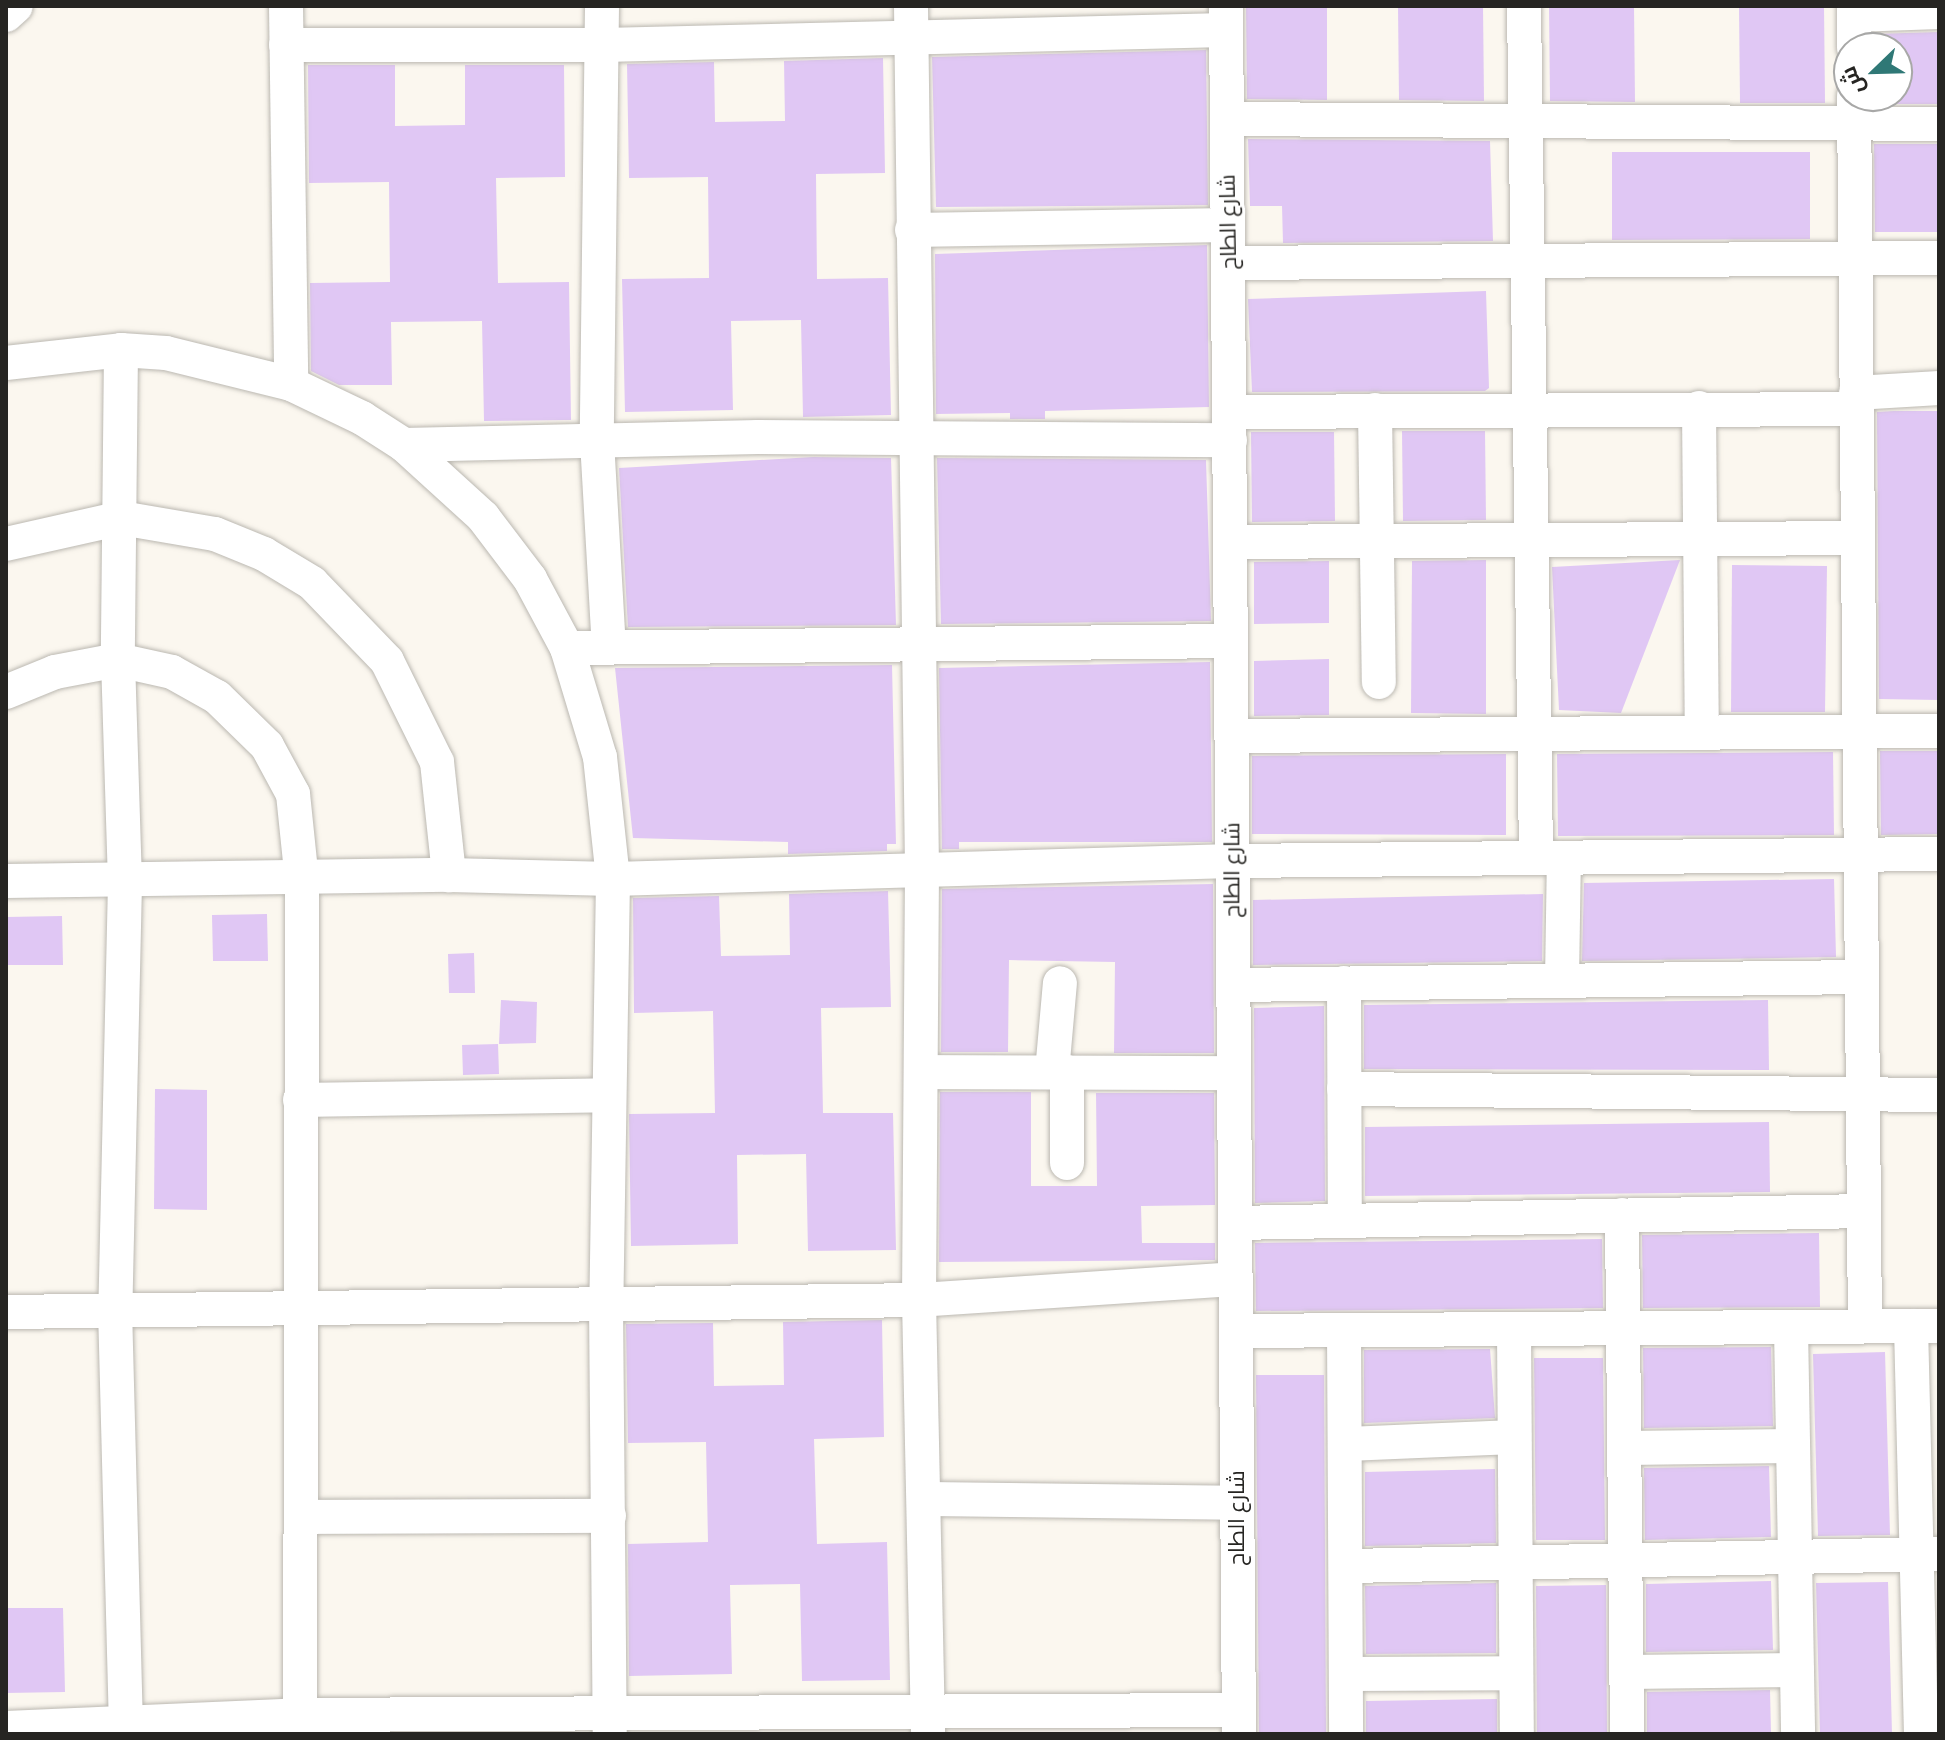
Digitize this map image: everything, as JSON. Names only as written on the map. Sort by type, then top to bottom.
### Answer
[{"type":"street","points":[[6,15],[16,6]]},
{"type":"street","points":[[286,6],[291,384]]},
{"type":"street","points":[[602,6],[597,441],[609,648]]},
{"type":"street","points":[[911,6],[913,438],[922,871],[919,1300],[928,1723]]},
{"type":"street","points":[[1524,6],[1534,733],[1562,980]]},
{"type":"street","points":[[1854,23],[1939,12]]},
{"type":"street","points":[[286,45],[603,45],[763,38],[911,40],[1226,18]]},
{"type":"street","name":"شارع الطاح","points":[[1226,18],[1238,1722]]},
{"type":"street","points":[[1227,119],[1526,121],[1833,111]]},
{"type":"street","points":[[1854,112],[1865,1326]]},
{"type":"street","points":[[1866,112],[1939,124]]},
{"type":"street","points":[[912,230],[1228,225]]},
{"type":"street","points":[[1228,263],[1939,258]]},
{"type":"street","points":[[121,350],[118,660],[125,883],[115,1308],[126,1730]]},
{"type":"street","points":[[6,363],[121,350],[207,359],[291,384],[404,445],[483,517],[530,579],[567,648],[600,757],[613,879],[606,1304],[610,1724]]},
{"type":"street","points":[[404,445],[913,438],[1230,426],[1375,410],[1699,408],[1856,401],[1939,388]]},
{"type":"street","points":[[1699,408],[1702,732]]},
{"type":"street","points":[[1375,410],[1379,682]]},
{"type":"street","points":[[6,544],[121,518],[215,534],[264,554],[312,583],[387,661],[437,762],[449,875]]},
{"type":"street","points":[[1230,542],[1858,538]]},
{"type":"street","points":[[567,648],[1231,641]]},
{"type":"street","points":[[6,692],[55,672],[118,660],[172,672],[217,697],[267,746],[293,794],[302,881],[298,1309],[303,1517],[300,1724]]},
{"type":"street","points":[[1232,736],[1939,731]]},
{"type":"street","points":[[6,881],[302,881],[449,875],[613,879],[1232,861],[1939,854]]},
{"type":"street","points":[[1233,985],[1862,977]]},
{"type":"street","points":[[1060,983],[1059,1072],[1067,1163]]},
{"type":"street","points":[[1344,983],[1345,1221]]},
{"type":"street","points":[[921,1072],[1234,1073]]},
{"type":"street","points":[[1344,1089],[1939,1095]]},
{"type":"street","points":[[300,1100],[609,1095]]},
{"type":"street","points":[[1235,1223],[1864,1211]]},
{"type":"street","points":[[1622,1215],[1627,1734]]},
{"type":"street","points":[[6,1312],[115,1308],[298,1309],[919,1300],[1235,1279]]},
{"type":"street","points":[[1236,1331],[1925,1326],[1929,1665],[1921,1734]]},
{"type":"street","points":[[1791,1327],[1798,1734]]},
{"type":"street","points":[[1514,1329],[1517,1734]]},
{"type":"street","points":[[1344,1330],[1349,1566],[1346,1734]]},
{"type":"street","points":[[1347,1444],[1514,1437]]},
{"type":"street","points":[[1624,1448],[1793,1446]]},
{"type":"street","points":[[925,1499],[1237,1503]]},
{"type":"street","points":[[303,1517],[609,1516]]},
{"type":"street","points":[[1349,1566],[1928,1554]]},
{"type":"street","points":[[1627,1672],[1797,1670]]},
{"type":"street","points":[[1349,1674],[1516,1673]]},
{"type":"street","points":[[6,1728],[126,1730],[300,1724],[1238,1722]]},
{"type":"building","points":[[1246,6],[1327,6],[1327,100],[1247,99]]},
{"type":"building","points":[[1398,6],[1483,6],[1484,101],[1399,100]]},
{"type":"building","points":[[1549,6],[1634,6],[1635,102],[1550,101]]},
{"type":"building","points":[[1739,6],[1824,6],[1825,103],[1740,103]]},
{"type":"building","points":[[1939,32],[1939,104],[1913,104],[1913,33]]},
{"type":"building","points":[[1206,50],[1208,205],[936,207],[932,57]]},
{"type":"building","points":[[883,58],[885,173],[816,174],[817,279],[888,278],[891,415],[803,417],[801,320],[731,321],[733,410],[625,412],[622,279],[709,278],[708,177],[629,178],[627,64],[714,62],[715,122],[785,121],[784,61]]},
{"type":"building","points":[[308,65],[395,65],[395,126],[465,125],[465,65],[564,65],[565,177],[496,178],[498,283],[569,282],[571,420],[484,421],[482,321],[391,322],[392,385],[339,385],[311,371],[310,283],[390,282],[389,182],[309,183]]},
{"type":"building","points":[[1248,139],[1490,141],[1493,241],[1283,243],[1282,206],[1250,206]]},
{"type":"building","points":[[1874,144],[1939,144],[1939,232],[1875,232]]},
{"type":"building","points":[[1612,152],[1810,152],[1810,239],[1612,240]]},
{"type":"building","points":[[1207,245],[1209,407],[1045,411],[1045,419],[1010,419],[1010,413],[936,414],[935,254]]},
{"type":"building","points":[[1486,291],[1489,388],[1485,391],[1252,392],[1248,299]]},
{"type":"building","points":[[1939,411],[1939,700],[1879,699],[1877,412]]},
{"type":"building","points":[[1402,431],[1485,431],[1486,520],[1403,521]]},
{"type":"building","points":[[1251,432],[1334,432],[1335,521],[1252,522]]},
{"type":"building","points":[[813,457],[891,458],[896,625],[628,627],[619,468]]},
{"type":"building","points":[[937,458],[1206,460],[1211,621],[941,624]]},
{"type":"building","points":[[1486,560],[1486,714],[1411,713],[1412,561]]},
{"type":"building","points":[[1680,560],[1621,713],[1559,710],[1552,567]]},
{"type":"building","points":[[1329,561],[1329,623],[1254,624],[1254,562]]},
{"type":"building","points":[[1732,565],[1827,566],[1825,712],[1731,712]]},
{"type":"building","points":[[1329,659],[1329,715],[1254,716],[1254,661]]},
{"type":"building","points":[[1210,662],[1212,842],[959,842],[959,849],[942,849],[939,668]]},
{"type":"building","points":[[892,665],[896,844],[887,844],[887,851],[788,854],[788,842],[633,838],[615,668]]},
{"type":"building","points":[[1880,751],[1939,751],[1939,834],[1881,835]]},
{"type":"building","points":[[1833,752],[1834,835],[1558,836],[1557,754]]},
{"type":"building","points":[[1506,754],[1506,835],[1252,834],[1252,756]]},
{"type":"building","points":[[1834,879],[1836,957],[1582,961],[1584,883]]},
{"type":"building","points":[[1213,884],[1214,1053],[1114,1053],[1115,962],[1009,960],[1008,1052],[941,1052],[942,889]]},
{"type":"building","points":[[888,891],[891,1007],[821,1008],[823,1113],[893,1113],[896,1250],[808,1251],[806,1154],[737,1155],[738,1244],[631,1246],[629,1114],[715,1113],[713,1011],[634,1013],[633,898],[719,896],[721,956],[790,955],[789,894]]},
{"type":"building","points":[[1543,894],[1542,961],[1253,965],[1253,900]]},
{"type":"building","points":[[267,914],[268,961],[213,961],[212,915]]},
{"type":"building","points":[[62,916],[63,965],[6,965],[6,917]]},
{"type":"building","points":[[474,953],[475,993],[449,993],[448,954]]},
{"type":"building","points":[[501,1000],[537,1002],[536,1043],[499,1044]]},
{"type":"building","points":[[1768,1000],[1769,1070],[1364,1069],[1364,1005]]},
{"type":"building","points":[[1324,1006],[1325,1201],[1255,1203],[1254,1008]]},
{"type":"building","points":[[498,1044],[499,1074],[463,1075],[462,1045]]},
{"type":"building","points":[[155,1089],[207,1090],[207,1210],[154,1209]]},
{"type":"building","points":[[940,1092],[1031,1092],[1031,1186],[1097,1186],[1096,1093],[1214,1093],[1215,1205],[1141,1206],[1142,1243],[1215,1243],[1215,1260],[939,1262]]},
{"type":"building","points":[[1769,1122],[1770,1192],[1365,1196],[1365,1127]]},
{"type":"building","points":[[1819,1233],[1820,1307],[1643,1308],[1642,1235]]},
{"type":"building","points":[[1602,1239],[1603,1308],[1256,1311],[1255,1243]]},
{"type":"building","points":[[882,1320],[884,1437],[814,1439],[817,1544],[887,1542],[890,1680],[802,1681],[800,1584],[730,1585],[732,1674],[629,1676],[628,1544],[708,1542],[706,1442],[628,1443],[626,1324],[713,1323],[714,1386],[784,1385],[783,1322]]},
{"type":"building","points":[[1771,1347],[1773,1426],[1644,1428],[1643,1348]]},
{"type":"building","points":[[1490,1349],[1495,1418],[1364,1423],[1364,1350]]},
{"type":"building","points":[[1885,1352],[1890,1535],[1818,1536],[1813,1354]]},
{"type":"building","points":[[1534,1358],[1603,1358],[1605,1540],[1536,1540]]},
{"type":"building","points":[[1256,1375],[1324,1375],[1326,1734],[1259,1734]]},
{"type":"building","points":[[1769,1466],[1771,1537],[1645,1540],[1644,1468]]},
{"type":"building","points":[[1495,1469],[1496,1543],[1365,1546],[1365,1472]]},
{"type":"building","points":[[1771,1581],[1773,1650],[1646,1652],[1646,1584]]},
{"type":"building","points":[[1888,1582],[1892,1734],[1820,1734],[1816,1583]]},
{"type":"building","points":[[1496,1583],[1496,1653],[1366,1654],[1365,1586]]},
{"type":"building","points":[[1606,1585],[1607,1734],[1537,1734],[1536,1586]]},
{"type":"building","points":[[6,1608],[63,1608],[65,1692],[6,1693]]},
{"type":"building","points":[[1770,1690],[1771,1734],[1647,1734],[1647,1692]]},
{"type":"building","points":[[1497,1699],[1497,1734],[1366,1734],[1366,1701]]}]
